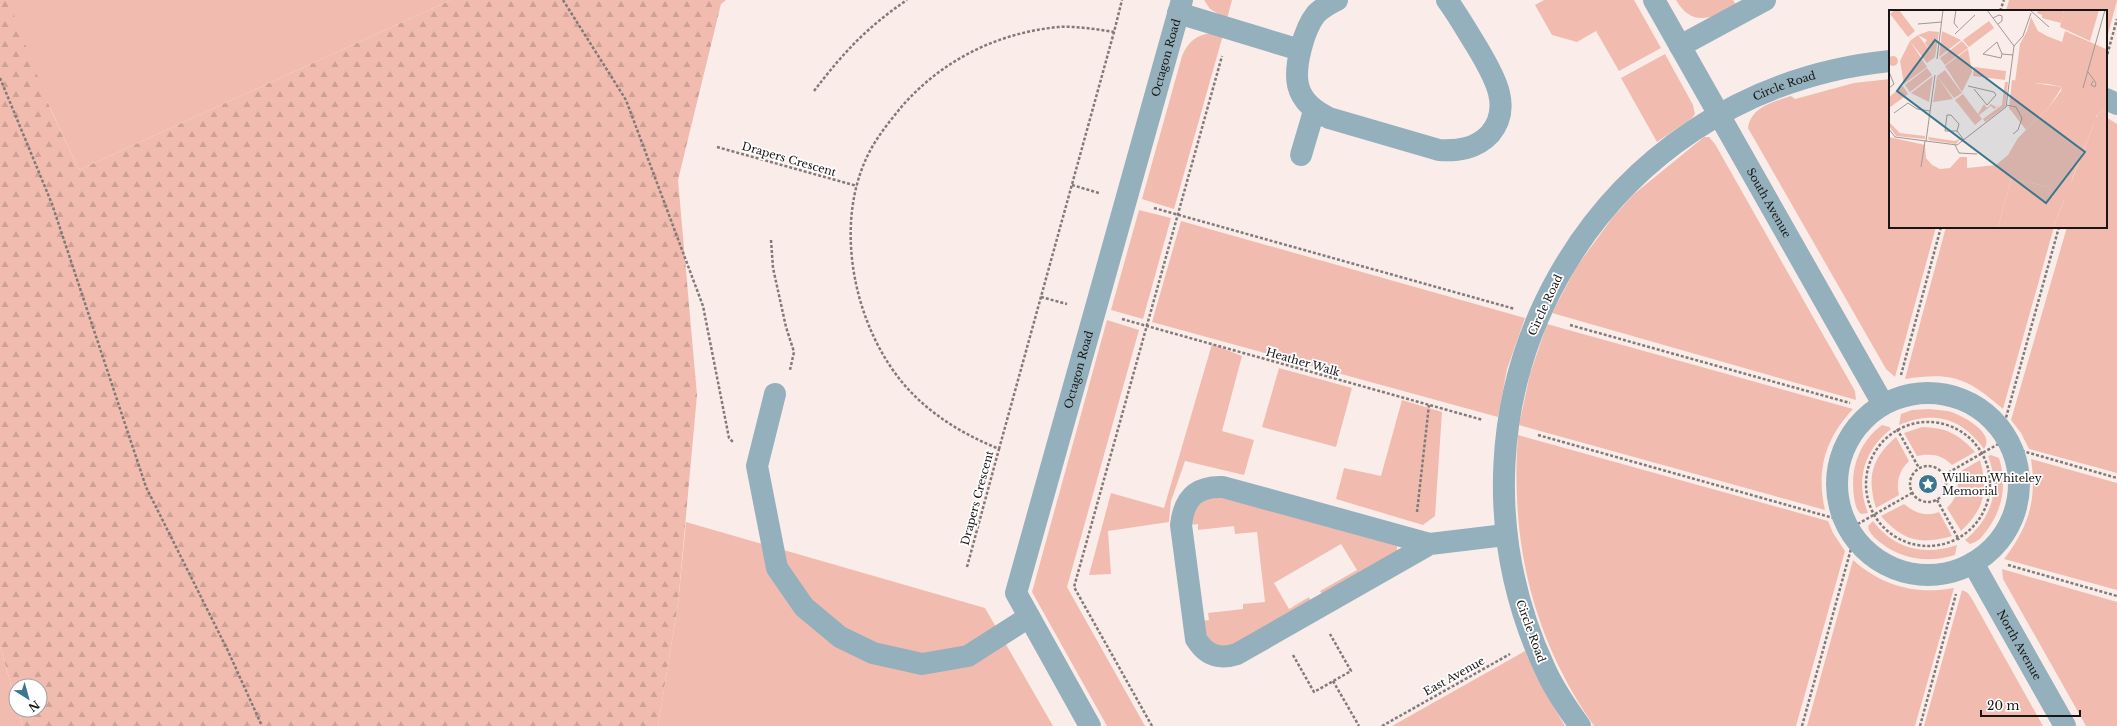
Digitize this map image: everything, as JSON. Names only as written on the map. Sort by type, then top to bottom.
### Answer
[{"type":"street","points":[[1336,0],[1316,14],[1300,50],[1297,71],[1298,86],[1304,99],[1314,111],[1329,118],[1439,150],[1456,151],[1467,148],[1486,138],[1496,126],[1500,111],[1497,84],[1460,19],[1447,0]]},
{"type":"street","name":"South Avenue","points":[[1654,0],[1884,405]]},
{"type":"street","points":[[1680,46],[1765,0]]},
{"type":"street","points":[[1180,6],[1230,28],[1300,50]]},
{"type":"street","name":"Octagon Road","points":[[1090,726],[1016,594],[1180,6]]},
{"type":"street","name":"Circle Road","points":[[1580,726],[1549,676],[1534,640],[1519,599],[1506,535],[1503,490],[1508,427],[1518,374],[1538,316],[1568,259],[1593,224],[1612,201],[1660,154],[1685,135],[1736,105],[1785,84],[1835,70],[1889,61]]},
{"type":"street","points":[[2107,100],[2117,104]]},
{"type":"street","points":[[1301,155],[1314,111]]},
{"type":"street","points":[[775,394],[758,466],[777,568],[804,607],[840,638],[873,654],[922,664],[968,656],[1029,617]]},
{"type":"street","points":[[1939,394],[1966,401],[1990,417],[2007,440],[2017,466],[2018,494],[2011,522],[1995,546],[1973,563],[1946,573],[1918,575],[1890,567],[1866,551],[1849,529],[1838,502],[1837,474],[1845,446],[1861,423],[1884,405],[1910,395],[1939,394]]},
{"type":"street","points":[[1422,542],[1316,609],[1228,657],[1209,654],[1201,648],[1196,639],[1181,524],[1183,510],[1190,497],[1201,490],[1212,486],[1223,487],[1422,542],[1506,535]]},
{"type":"street","name":"North Avenue","points":[[1973,563],[2065,726]]},
{"type":"path","points":[[564,0],[626,100],[703,306],[729,438],[758,466]]},
{"type":"path","points":[[814,91],[840,57],[880,18],[907,0]]},
{"type":"path","points":[[999,449],[1122,0]]},
{"type":"path","points":[[2000,10],[2004,0]]},
{"type":"path","points":[[2107,56],[2117,20]]},
{"type":"path","name":"Drapers Crescent","points":[[967,567],[999,449],[974,439],[950,425],[928,408],[900,379],[878,345],[866,321],[858,295],[853,268],[850,240],[857,186],[865,160],[878,135],[914,94],[934,75],[956,59],[1006,38],[1032,31],[1059,27],[1087,28],[1114,32]]},
{"type":"path","points":[[1152,726],[1074,587],[1230,28]]},
{"type":"path","points":[[0,78],[52,204],[146,487],[228,651],[262,726]]},
{"type":"path","name":"Drapers Crescent","points":[[717,147],[857,186]]},
{"type":"path","points":[[1126,200],[1538,316],[1884,405]]},
{"type":"path","points":[[1919,468],[1884,405],[1941,228]]},
{"type":"path","points":[[1944,475],[2007,440],[2059,228]]},
{"type":"path","points":[[771,240],[773,268],[786,327],[794,352],[784,395],[775,394]]},
{"type":"path","name":"Heather Walk","points":[[1095,312],[1508,427],[1849,529]]},
{"type":"path","points":[[1422,542],[1421,461],[1429,405]]},
{"type":"path","points":[[1928,422],[1945,424],[1960,431],[1972,440],[1982,454],[1988,468],[1990,485],[1988,501],[1981,515],[1971,528],[1958,538],[1944,545],[1927,546],[1911,544],[1896,538],[1884,528],[1874,515],[1868,500],[1866,484],[1868,468],[1874,453],[1884,440],[1897,430],[1912,424],[1928,422]]},
{"type":"path","points":[[2007,440],[2117,478]]},
{"type":"path","points":[[1933,466],[1944,475],[1946,489],[1943,495],[1937,500],[1930,502],[1923,501],[1917,499],[1912,493],[1911,479],[1919,468],[1933,466]]},
{"type":"path","points":[[1802,726],[1849,529],[1912,493]]},
{"type":"path","points":[[1937,500],[1973,563],[2117,596]]},
{"type":"path","points":[[1920,726],[1973,563]]},
{"type":"path","points":[[1279,630],[1314,692],[1351,671],[1316,609]]},
{"type":"path","name":"East Avenue","points":[[1382,726],[1534,640]]},
{"type":"path","points":[[1333,681],[1359,726]]},
{"type":"green space","points":[[0,0],[451,0],[79,170]]},
{"type":"green space","points":[[0,0],[8,0],[50,108],[79,170],[451,0],[726,0],[721,4],[678,180],[697,395],[678,604],[658,726],[23,726],[20,718],[48,718],[48,678],[9,678],[0,646]]},
{"type":"green space","points":[[1204,0],[1232,0],[1227,19],[1210,9]]},
{"type":"green space","points":[[1544,0],[1634,0],[1661,48],[1619,71],[1596,31],[1577,42],[1552,35],[1535,5]]},
{"type":"green space","points":[[1676,0],[1733,0],[1737,6],[1712,17],[1696,18],[1689,15]]},
{"type":"green space","points":[[2009,0],[2117,0],[2107,37],[2107,10],[2006,10]]},
{"type":"green space","points":[[1211,33],[1223,35],[1174,209],[1142,199],[1182,56],[1193,40],[1201,35]]},
{"type":"green space","points":[[1665,54],[1693,105],[1695,114],[1692,118],[1657,142],[1621,78]]},
{"type":"green space","points":[[1889,79],[1889,228],[1936,228],[1895,377],[1886,369],[1748,128],[1753,115],[1758,110],[1770,103],[1791,96],[1795,99],[1854,83]]},
{"type":"green space","points":[[2107,118],[2117,124],[2117,473],[2029,449],[2021,433],[2011,420],[2067,228],[2107,228]]},
{"type":"green space","points":[[1704,137],[1709,137],[1715,144],[1855,391],[1856,400],[1552,313],[1577,266],[1613,217],[1634,194]]},
{"type":"green space","points":[[1139,210],[1171,218],[1143,319],[1111,310]]},
{"type":"green space","points":[[1181,221],[1525,318],[1507,369],[1498,417],[1152,322]]},
{"type":"green space","points":[[1946,228],[2054,228],[2003,409],[1979,390],[1958,380],[1936,376],[1905,379]]},
{"type":"green space","points":[[1107,320],[1139,330],[1067,587],[1145,726],[1107,726],[1032,592]]},
{"type":"green space","points":[[1547,324],[1853,409],[1843,420],[1829,444],[1825,456],[1822,495],[1825,510],[1519,425],[1530,374]]},
{"type":"green space","points":[[1212,344],[1242,356],[1222,431],[1254,440],[1244,475],[1185,461],[1171,501],[1169,522],[1108,531],[1111,574],[1089,575],[1111,493],[1164,508]]},
{"type":"green space","points":[[1279,368],[1352,388],[1336,447],[1262,427]]},
{"type":"green space","points":[[1402,400],[1442,412],[1435,516],[1423,525],[1336,499],[1344,468],[1381,476]]},
{"type":"green space","points":[[1929,409],[1954,413],[1975,425],[1986,437],[1987,443],[1984,449],[1966,430],[1957,424],[1946,420],[1924,418],[1912,420],[1899,425],[1901,414],[1912,410]]},
{"type":"green space","points":[[1882,425],[1891,429],[1874,446],[1864,467],[1862,489],[1868,513],[1861,514],[1855,504],[1854,497],[1853,476],[1855,466],[1867,439]]},
{"type":"green space","points":[[1922,427],[1939,429],[1952,433],[1958,436],[1975,452],[1952,465],[1940,457],[1932,455],[1917,456],[1904,433]]},
{"type":"green space","points":[[1518,435],[1828,521],[1833,533],[1845,551],[1796,726],[1594,726],[1573,692],[1555,658],[1541,623],[1530,587],[1522,551],[1518,513],[1516,475]]},
{"type":"green space","points":[[1896,437],[1909,461],[1899,476],[1899,495],[1876,508],[1872,487],[1873,469],[1881,453]]},
{"type":"green space","points":[[1991,455],[1999,458],[2003,477],[2000,505],[1997,514],[1982,537],[1978,541],[1970,544],[1965,540],[1982,522],[1992,502],[1994,480],[1988,456]]},
{"type":"green space","points":[[2031,459],[2117,483],[2117,590],[2004,559],[2020,535],[2029,512],[2033,487]]},
{"type":"green space","points":[[1980,460],[1984,481],[1982,499],[1975,515],[1961,531],[1947,508],[1957,492],[1958,483],[1956,474]]},
{"type":"green space","points":[[1222,497],[1397,546],[1397,551],[1322,594],[1320,591],[1357,570],[1341,544],[1274,583],[1289,609],[1309,597],[1310,600],[1233,645],[1220,647],[1211,642],[1206,633],[1202,621],[1209,620],[1208,613],[1243,609],[1243,604],[1265,602],[1257,532],[1235,534],[1234,526],[1198,530],[1198,524],[1191,525],[1192,513],[1205,498]]},
{"type":"green space","points":[[1904,504],[1912,510],[1920,513],[1929,514],[1939,512],[1952,536],[1941,539],[1921,540],[1905,536],[1897,531],[1881,516]]},
{"type":"green space","points":[[1873,521],[1881,531],[1900,544],[1921,550],[1933,550],[1957,545],[1955,555],[1936,559],[1926,559],[1898,553],[1889,549],[1871,534],[1868,526]]},
{"type":"green space","points":[[686,522],[985,608],[1053,726],[658,726],[678,604]]},
{"type":"green space","points":[[1853,560],[1876,576],[1900,586],[1926,590],[1954,588],[1915,726],[1807,726]]},
{"type":"green space","points":[[2002,569],[2117,602],[2117,726],[2086,726],[2003,579]]},
{"type":"green space","points":[[1962,590],[1968,593],[1972,599],[2043,726],[1924,726]]},
{"type":"green space","points":[[0,646],[9,678],[8,718],[20,718],[23,726],[0,726]]},
{"type":"green space","points":[[1525,651],[1537,678],[1565,726],[1392,726]]},
{"type":"place","name":"William Whiteley Memorial","points":[[1928,484]]}]
